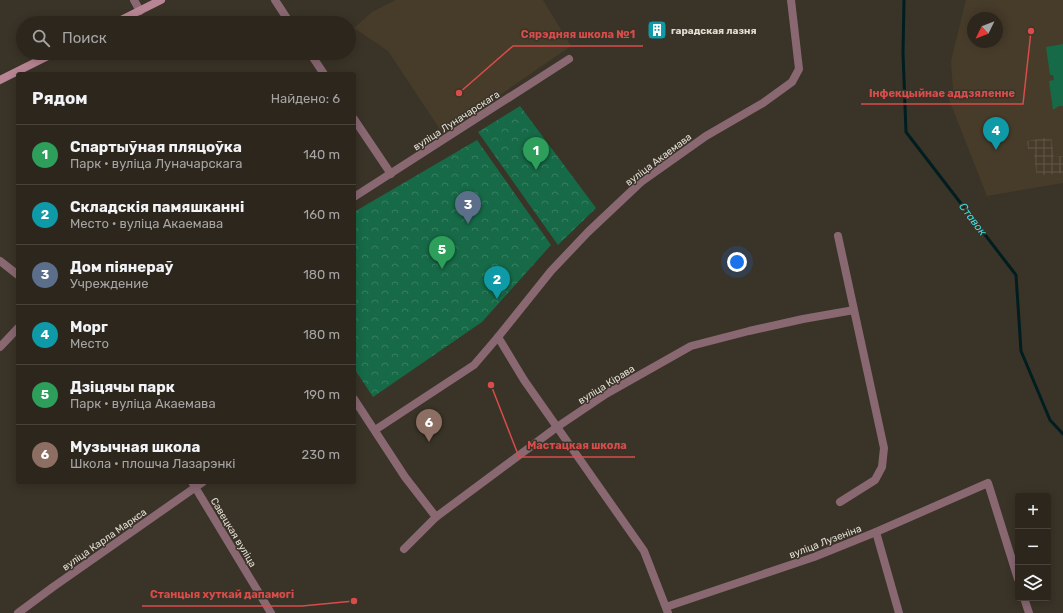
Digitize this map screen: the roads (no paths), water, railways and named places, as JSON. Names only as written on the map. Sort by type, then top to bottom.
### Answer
[{"type":"main road","points":[[130,16],[161,0]]},
{"type":"main road","points":[[0,80],[40,60]]},
{"type":"street","points":[[134,0],[140,11]]},
{"type":"street","points":[[275,0],[285,16]]},
{"type":"street","name":"вуліца Акаемава","points":[[375,430],[474,365],[551,271],[588,232],[641,182],[706,136],[763,103],[792,82],[799,69],[791,0]]},
{"type":"street","name":"вуліца Луначарскага","points":[[356,196],[569,59]]},
{"type":"street","points":[[315,60],[323,72]]},
{"type":"street","points":[[356,122],[391,174]]},
{"type":"street","points":[[838,236],[884,448],[882,467],[875,480],[840,502]]},
{"type":"street","points":[[0,262],[16,274]]},
{"type":"street","name":"вуліца Кірава","points":[[404,549],[436,517],[557,427],[606,394],[691,346],[772,326],[854,310]]},
{"type":"street","points":[[0,347],[16,330]]},
{"type":"street","points":[[498,337],[524,380],[644,551],[667,610]]},
{"type":"street","points":[[356,402],[404,477],[436,517]]},
{"type":"street","name":"вуліца Лузеніна","points":[[667,610],[808,559],[876,532],[988,483],[1015,569]]},
{"type":"street","name":"вуліца Карла Маркса","points":[[18,613],[53,586],[194,485]]},
{"type":"street","name":"Савецкая вуліца","points":[[194,485],[271,613]]},
{"type":"street","points":[[876,532],[899,613]]},
{"type":"street","points":[[1025,601],[1029,613]]},
{"type":"waterway","name":"Ставок","points":[[904,0],[903,53],[906,132],[1016,275],[1021,351],[1050,420],[1063,434]]},
{"type":"place","name":"гарадская лазня","points":[[657,30]]},
{"type":"place","name":"Інфекцыйнае аддзяленне","points":[[1031,31]]},
{"type":"place","name":"Сярэдняя школа №1","points":[[459,93]]},
{"type":"place","name":"Морг","points":[[996,150]]},
{"type":"place","name":"Спартыўная пляцоўка","points":[[536,170]]},
{"type":"place","name":"Дом піянераў","points":[[468,224]]},
{"type":"place","name":"Дзіцячы парк","points":[[442,269]]},
{"type":"place","name":"Складскія памяшканні","points":[[497,299]]},
{"type":"place","name":"Мастацкая школа","points":[[491,385]]},
{"type":"place","name":"Музычная школа","points":[[429,442]]},
{"type":"place","name":"Станцыя хуткай дапамогі","points":[[354,601]]}]
